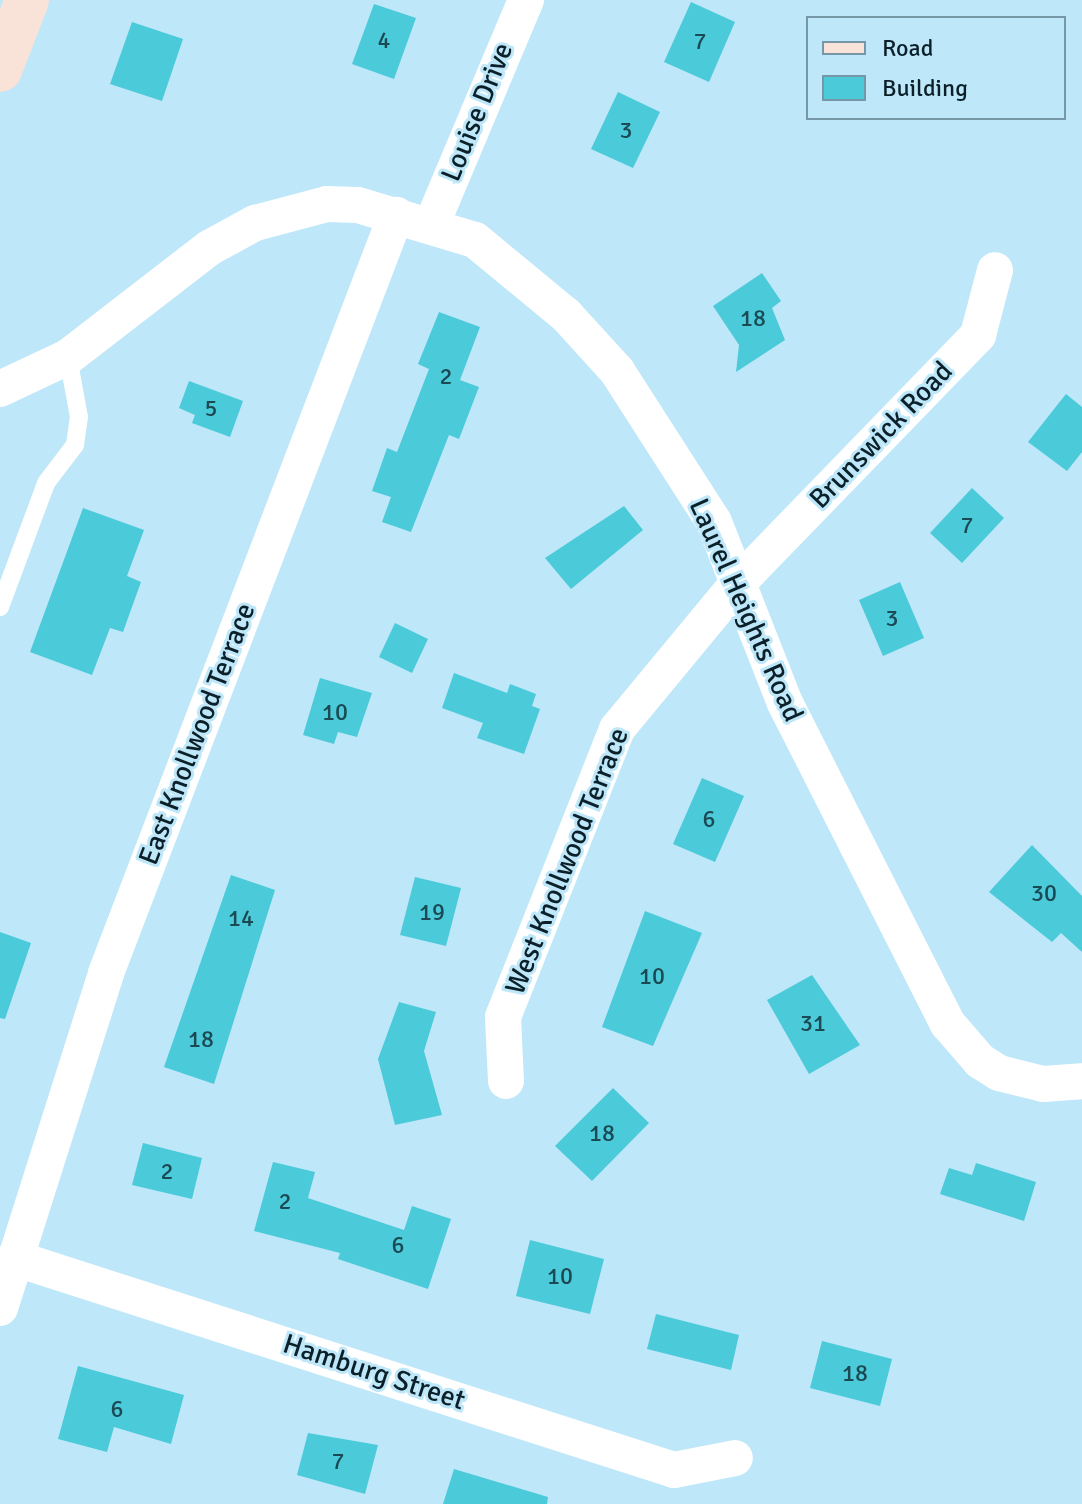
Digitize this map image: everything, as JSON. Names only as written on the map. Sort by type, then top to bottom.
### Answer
[{"type":"main road","points":[[0,70],[27,0]]},
{"type":"street","name":"Louise Drive","points":[[431,226],[526,0]]},
{"type":"street","name":"Laurel Heights Road","points":[[0,389],[68,357],[209,248],[255,223],[327,204],[396,215],[475,240],[566,315],[617,371],[714,522],[785,703],[948,1024],[980,1061],[999,1073],[1043,1084],[1082,1081]]},
{"type":"street","name":"East Knollwood Terrace","points":[[0,1308],[106,973],[396,215]]},
{"type":"street","name":"Brunswick Road","points":[[737,584],[978,335],[995,270]]},
{"type":"street","name":"West Knollwood Terrace","points":[[506,1081],[503,1017],[617,729],[737,584]]},
{"type":"street","name":"Hamburg Street","points":[[14,1258],[674,1470],[735,1458]]},
{"type":"lane","points":[[0,607],[46,483],[75,445],[79,417],[68,357]]},
{"type":"building","points":[[691,2],[735,22],[709,82],[664,62]]},
{"type":"building","points":[[374,4],[416,18],[394,79],[352,64]]},
{"type":"building","points":[[132,22],[183,39],[162,101],[110,84]]},
{"type":"building","points":[[618,92],[660,112],[633,168],[591,149]]},
{"type":"building","points":[[762,273],[781,301],[772,308],[785,340],[736,372],[739,345],[713,306]]},
{"type":"building","points":[[439,312],[480,327],[460,380],[479,387],[459,439],[449,435],[411,532],[382,522],[391,497],[372,491],[387,448],[397,452],[429,369],[418,364]]},
{"type":"building","points":[[189,381],[243,401],[230,437],[192,423],[195,415],[179,408]]},
{"type":"building","points":[[1066,394],[1082,407],[1082,452],[1067,471],[1028,442]]},
{"type":"building","points":[[972,488],[1004,518],[962,563],[930,533]]},
{"type":"building","points":[[624,506],[643,530],[571,589],[545,558]]},
{"type":"building","points":[[83,508],[144,530],[127,576],[141,582],[123,632],[110,628],[92,675],[30,652]]},
{"type":"building","points":[[900,582],[924,638],[883,656],[859,600]]},
{"type":"building","points":[[395,623],[428,639],[412,673],[379,657]]},
{"type":"building","points":[[454,673],[507,693],[510,684],[536,694],[532,706],[540,709],[524,754],[477,738],[483,723],[442,708]]},
{"type":"building","points":[[320,678],[372,693],[357,737],[338,732],[334,744],[303,735]]},
{"type":"building","points":[[702,778],[744,796],[715,862],[673,844]]},
{"type":"building","points":[[1032,845],[1082,896],[1082,952],[1061,933],[1052,942],[989,892]]},
{"type":"building","points":[[231,875],[275,890],[214,1084],[164,1067]]},
{"type":"building","points":[[415,877],[461,888],[446,946],[400,935]]},
{"type":"building","points":[[645,911],[702,933],[653,1046],[602,1027]]},
{"type":"building","points":[[0,932],[31,943],[5,1019],[0,1018]]},
{"type":"building","points":[[812,975],[860,1045],[809,1074],[767,1000]]},
{"type":"building","points":[[399,1002],[436,1012],[424,1051],[442,1115],[395,1125],[378,1059]]},
{"type":"building","points":[[613,1088],[649,1123],[592,1181],[555,1146]]},
{"type":"building","points":[[143,1143],[202,1158],[192,1199],[132,1185]]},
{"type":"building","points":[[273,1162],[315,1172],[308,1198],[404,1230],[412,1206],[451,1219],[428,1289],[338,1259],[340,1253],[254,1231]]},
{"type":"building","points":[[976,1163],[1036,1182],[1024,1221],[940,1194],[949,1168],[972,1175]]},
{"type":"building","points":[[530,1240],[604,1259],[590,1314],[516,1296]]},
{"type":"building","points":[[656,1314],[739,1335],[731,1370],[647,1349]]},
{"type":"building","points":[[822,1341],[892,1359],[880,1406],[810,1388]]},
{"type":"building","points":[[78,1366],[184,1395],[171,1444],[114,1427],[107,1452],[58,1439]]},
{"type":"building","points":[[308,1433],[378,1445],[365,1494],[297,1475]]},
{"type":"building","points":[[454,1469],[548,1497],[547,1504],[443,1504]]}]
